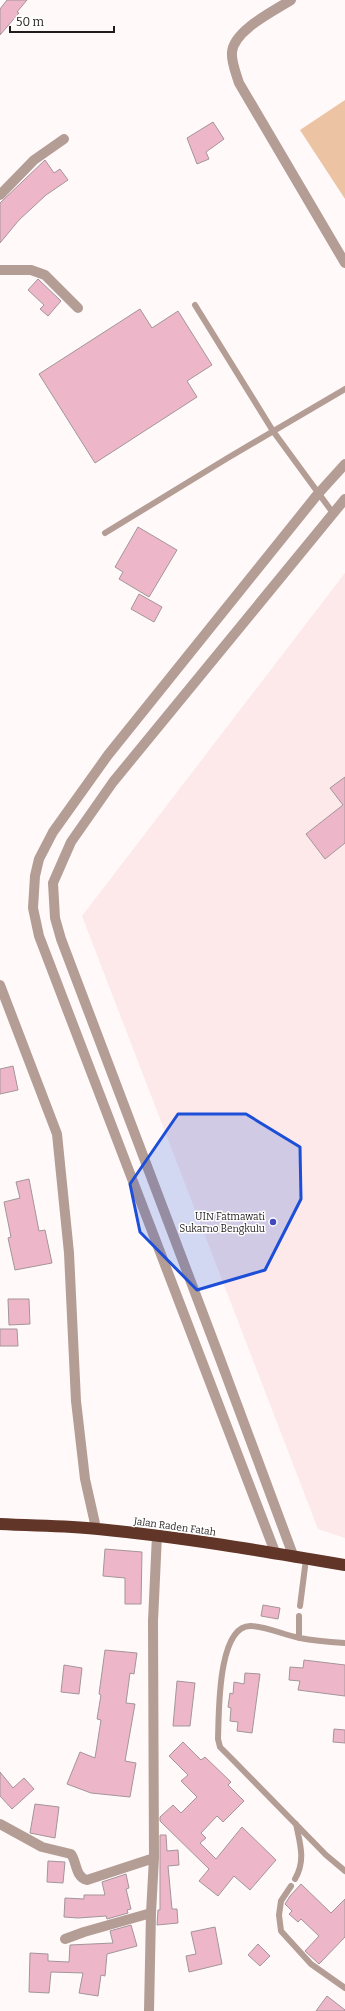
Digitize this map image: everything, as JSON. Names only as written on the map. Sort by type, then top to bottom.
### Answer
[{"type":"highway","name":"Jalan Raden Fatah","points":[[0,1524],[96,1528],[157,1535],[275,1552],[306,1559],[345,1565]]},
{"type":"street","points":[[291,0],[243,31],[233,48],[233,64],[239,83],[345,263]]},
{"type":"street","points":[[0,195],[34,160],[64,139]]},
{"type":"street","points":[[0,270],[30,270],[45,275],[78,308]]},
{"type":"street","points":[[275,1552],[39,936],[33,908],[33,893],[39,859],[57,827],[108,755],[317,494],[345,464]]},
{"type":"street","points":[[293,1555],[61,939],[55,918],[53,882],[71,842],[113,782],[345,499]]},
{"type":"street","points":[[0,985],[57,1134],[69,1253],[76,1401],[85,1479],[96,1528]]},
{"type":"street","points":[[246,1476],[262,1471]]},
{"type":"street","points":[[149,2011],[151,1913],[154,1858],[153,1621],[157,1535]]},
{"type":"street","points":[[0,1824],[42,1848],[70,1854],[79,1875],[87,1880],[154,1858]]},
{"type":"street","points":[[65,1939],[84,1932],[151,1913]]},
{"type":"lane","points":[[195,305],[273,431],[332,513]]},
{"type":"lane","points":[[105,533],[345,389]]},
{"type":"lane","points":[[300,1606],[306,1559]]},
{"type":"lane","points":[[299,1616],[299,1638]]},
{"type":"lane","points":[[345,1643],[299,1638],[252,1625],[238,1629],[231,1639],[220,1684],[218,1739],[220,1747],[326,1855],[345,1871]]},
{"type":"lane","points":[[295,1879],[299,1872],[303,1857],[296,1824]]},
{"type":"lane","points":[[291,1886],[281,1902],[279,1915],[282,1931],[311,1964],[345,1988]]},
{"type":"highlighted area","points":[[178,1114],[246,1114],[300,1147],[301,1199],[265,1270],[197,1290],[140,1232],[130,1184]]},
{"type":"shaded area","points":[[345,100],[345,199],[300,130]]},
{"type":"shaded area","name":"UIN Fatmawati Sukarno Bengkulu","points":[[345,573],[345,1538],[318,1529],[82,916]]},
{"type":"building","points":[[7,0],[27,0],[17,12],[19,13],[0,35],[0,9]]},
{"type":"building","points":[[213,122],[224,139],[206,152],[209,159],[197,164],[187,138]]},
{"type":"building","points":[[45,160],[54,173],[60,169],[68,180],[46,195],[19,220],[0,243],[0,203]]},
{"type":"building","points":[[38,279],[61,301],[48,316],[40,309],[44,305],[28,290]]},
{"type":"building","points":[[140,309],[152,328],[178,311],[212,365],[187,381],[197,397],[95,463],[39,374]]},
{"type":"building","points":[[138,527],[177,550],[149,597],[119,579],[123,572],[115,567]]},
{"type":"building","points":[[139,594],[162,607],[154,622],[131,609]]},
{"type":"building","points":[[345,777],[345,843],[325,859],[306,834],[343,805],[330,788]]},
{"type":"building","points":[[13,1066],[18,1090],[0,1094],[0,1069]]},
{"type":"building","points":[[29,1179],[39,1231],[45,1230],[52,1263],[15,1270],[8,1238],[11,1237],[4,1202],[20,1198],[16,1182]]},
{"type":"building","points":[[8,1299],[29,1299],[30,1324],[9,1325]]},
{"type":"building","points":[[0,1329],[17,1329],[18,1346],[0,1346]]},
{"type":"building","points":[[105,1549],[142,1552],[141,1604],[125,1604],[125,1578],[103,1576]]},
{"type":"building","points":[[263,1605],[280,1608],[278,1619],[261,1616]]},
{"type":"building","points":[[105,1650],[137,1653],[134,1674],[130,1673],[126,1703],[135,1704],[125,1761],[136,1763],[130,1797],[91,1793],[67,1784],[80,1752],[95,1758],[101,1720],[97,1719],[101,1695],[99,1694]]},
{"type":"building","points":[[304,1660],[345,1665],[345,1696],[298,1690],[300,1681],[289,1680],[290,1667],[303,1668]]},
{"type":"building","points":[[64,1665],[82,1668],[79,1694],[61,1692]]},
{"type":"building","points":[[245,1673],[260,1674],[252,1733],[237,1731],[238,1722],[230,1721],[231,1708],[228,1707],[230,1693],[233,1694],[234,1682],[244,1684]]},
{"type":"building","points":[[177,1681],[195,1683],[190,1726],[173,1726]]},
{"type":"building","points":[[334,1729],[345,1730],[345,1743],[333,1742]]},
{"type":"building","points":[[183,1742],[201,1760],[205,1757],[231,1782],[228,1785],[244,1801],[223,1822],[217,1816],[201,1833],[206,1838],[200,1843],[216,1859],[242,1827],[276,1860],[250,1890],[234,1876],[218,1896],[199,1881],[209,1869],[160,1821],[160,1817],[173,1805],[181,1813],[197,1797],[181,1781],[188,1775],[169,1756]]},
{"type":"building","points":[[0,1772],[13,1788],[24,1778],[34,1789],[12,1809],[0,1796]]},
{"type":"building","points":[[35,1804],[59,1807],[55,1838],[30,1833]]},
{"type":"building","points":[[160,1835],[166,1835],[167,1851],[178,1850],[179,1865],[168,1866],[172,1909],[177,1909],[178,1923],[157,1925],[158,1910],[160,1910]]},
{"type":"building","points":[[48,1861],[65,1862],[63,1883],[47,1882]]},
{"type":"building","points":[[126,1874],[129,1888],[126,1889],[131,1909],[127,1910],[128,1913],[107,1919],[106,1916],[78,1918],[64,1917],[65,1898],[84,1899],[84,1895],[105,1895],[102,1882]]},
{"type":"building","points":[[301,1884],[331,1913],[345,1899],[345,1937],[319,1964],[305,1951],[319,1936],[301,1919],[298,1922],[289,1914],[292,1911],[285,1904]]},
{"type":"building","points":[[131,1925],[137,1946],[107,1954],[105,1976],[101,1975],[98,1996],[79,1993],[83,1973],[51,1972],[49,1993],[29,1992],[30,1953],[48,1954],[48,1961],[69,1962],[70,1945],[113,1943],[110,1931]]},
{"type":"building","points":[[215,1927],[222,1964],[189,1972],[186,1956],[196,1954],[191,1932]]},
{"type":"building","points":[[258,1944],[270,1956],[260,1966],[248,1955]]},
{"type":"building","points":[[327,1996],[345,2010],[345,2011],[316,2011]]},
{"type":"place","name":"UIN Fatmawati Sukarno Bengkulu","points":[[273,1222]]}]
